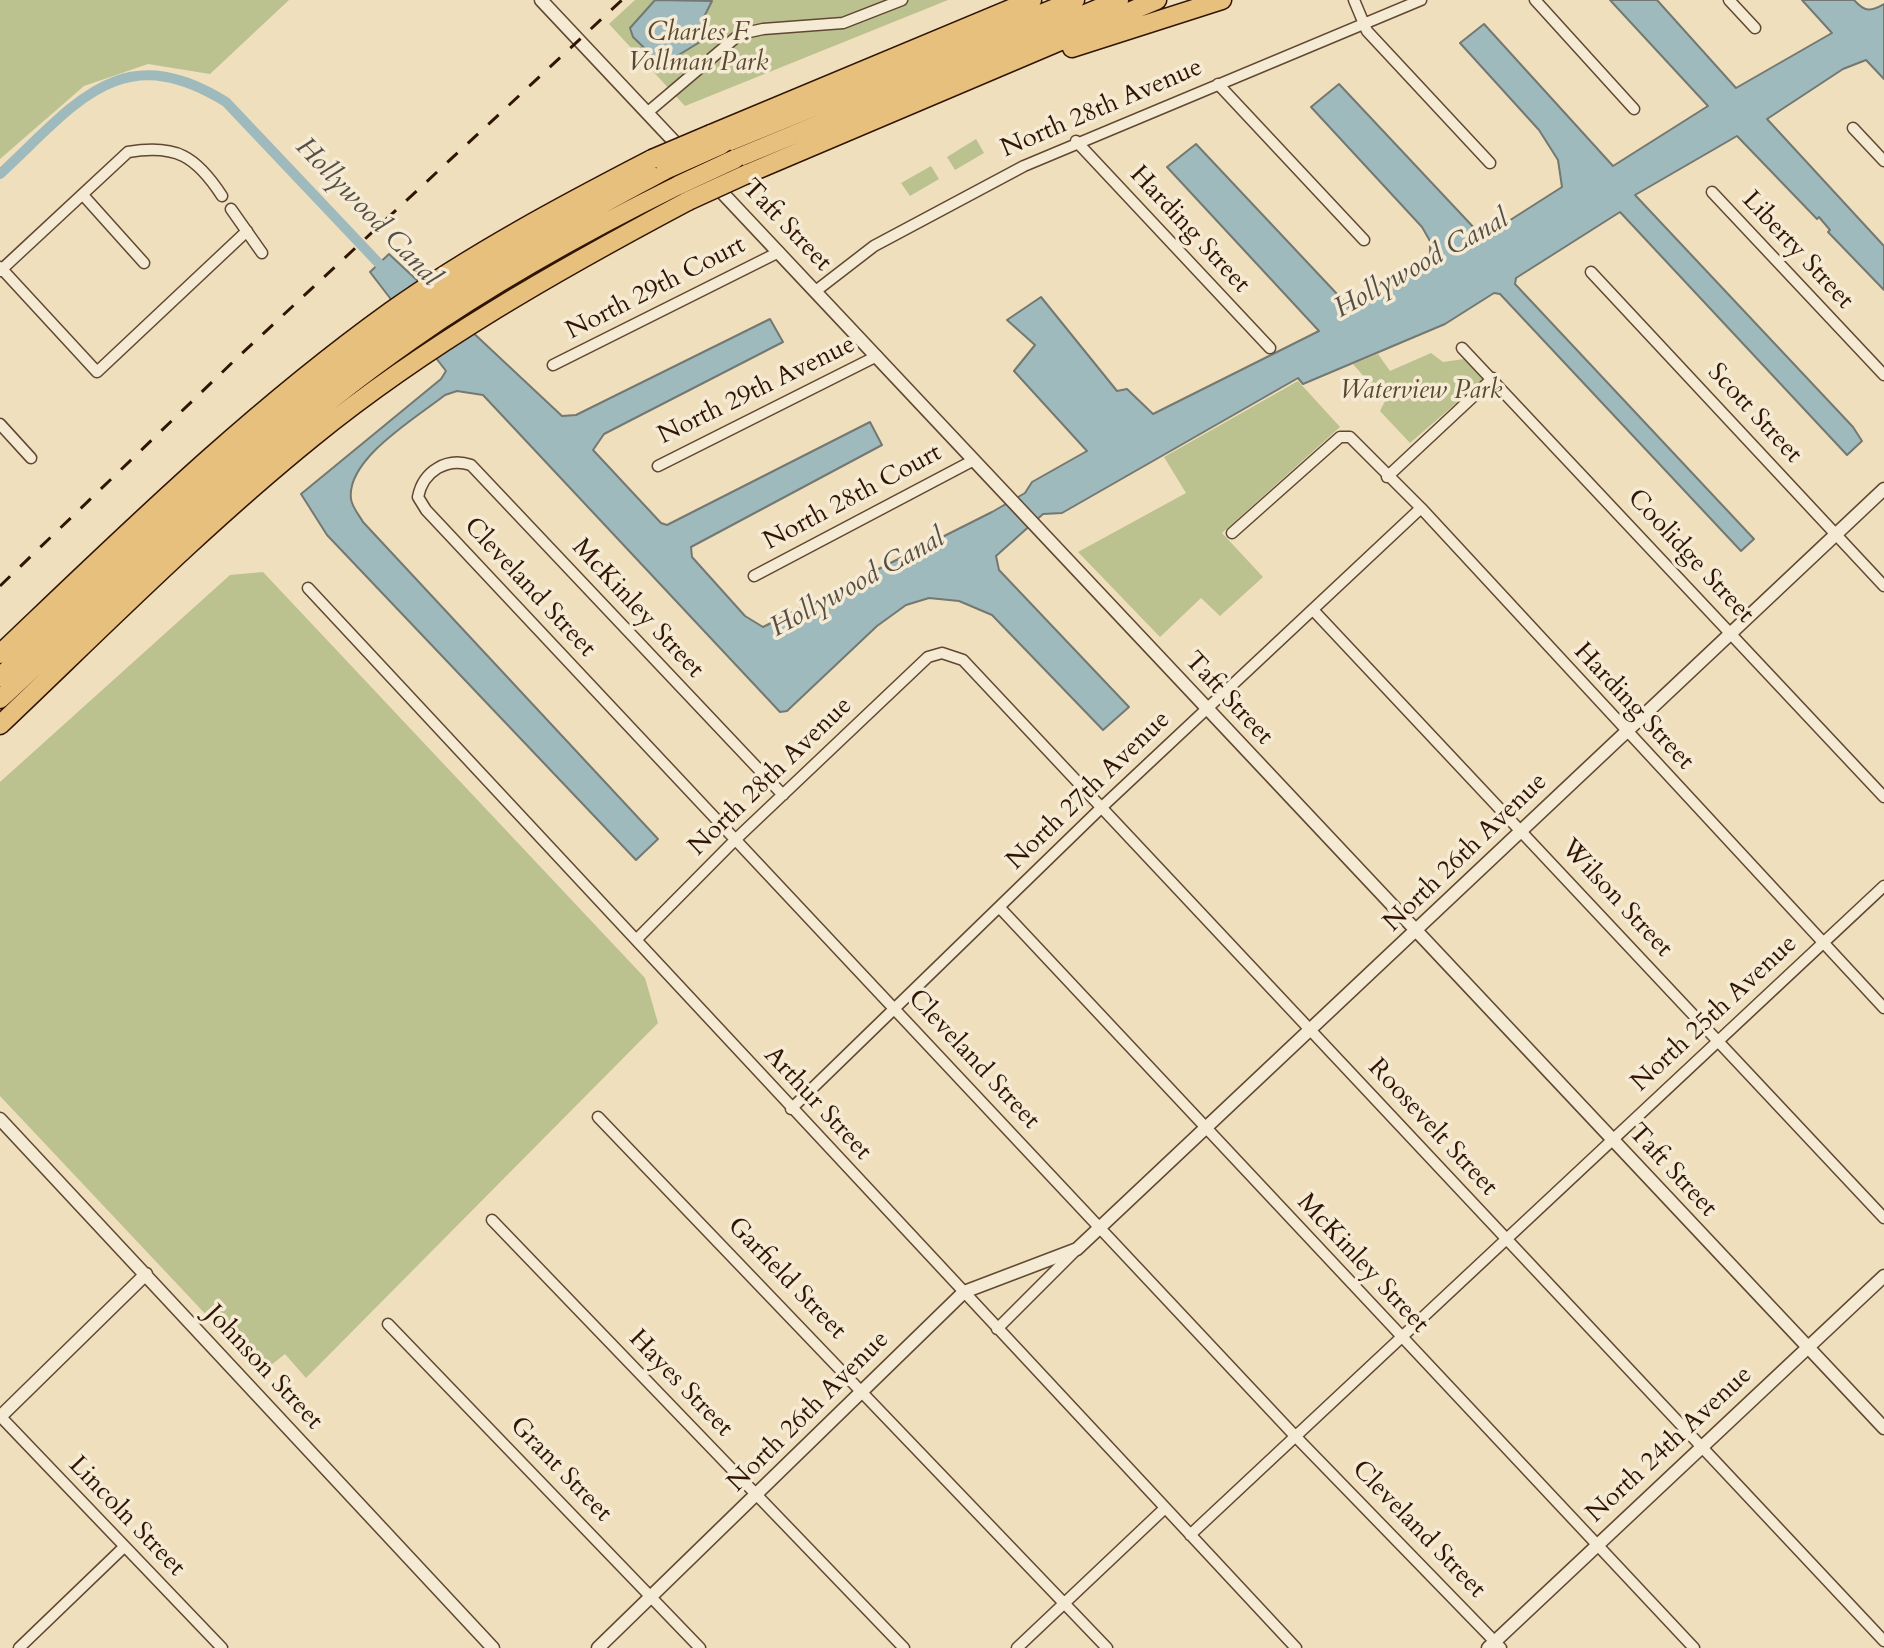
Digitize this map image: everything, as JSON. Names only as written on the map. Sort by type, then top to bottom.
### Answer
[{"type":"highway","points":[[0,654],[202,462],[447,296],[547,213],[1030,0]]},
{"type":"highway","points":[[716,139],[1075,0]]},
{"type":"highway","points":[[0,725],[235,503],[316,435],[472,323],[735,159],[1119,0]]},
{"type":"highway","points":[[0,677],[260,437],[401,326],[447,296],[584,234],[684,193],[747,174],[1157,0]]},
{"type":"highway","points":[[1026,57],[1073,48],[1222,0]]},
{"type":"highway","points":[[0,699],[401,326]]},
{"type":"street","points":[[648,112],[740,34],[763,29],[843,23],[902,0]]},
{"type":"street","points":[[1354,0],[1363,23],[1490,163]]},
{"type":"street","name":"North 28th Avenue","points":[[817,290],[852,261],[976,189],[1076,141],[1421,0]]},
{"type":"street","points":[[1535,0],[1634,109]]},
{"type":"street","points":[[1729,0],[1755,28]]},
{"type":"street","name":"Taft Street","points":[[549,3],[1206,709],[1884,1428]]},
{"type":"street","points":[[1218,84],[1364,240]]},
{"type":"street","points":[[1853,128],[1884,161]]},
{"type":"street","name":"Harding Street","points":[[1076,141],[1270,348]]},
{"type":"street","points":[[222,196],[207,174],[179,151],[153,148],[128,152],[1,269],[97,372],[247,231]]},
{"type":"street","name":"Liberty Street","points":[[1712,192],[1884,375]]},
{"type":"street","points":[[83,195],[144,263]]},
{"type":"street","points":[[231,209],[262,253]]},
{"type":"street","name":"North 29th Court","points":[[553,365],[779,252]]},
{"type":"street","name":"Scott Street","points":[[1591,272],[1884,586]]},
{"type":"street","name":"Coolidge Street","points":[[1462,348],[1884,797]]},
{"type":"street","name":"North 29th Avenue","points":[[658,466],[877,356]]},
{"type":"street","points":[[1387,477],[1493,378]]},
{"type":"street","points":[[0,424],[31,458]]},
{"type":"street","name":"Harding Street","points":[[1232,533],[1340,437],[1350,437],[1421,508],[1884,1008]]},
{"type":"street","name":"Cleveland Street","points":[[455,460],[445,462],[420,486],[418,497],[426,510],[1494,1645]]},
{"type":"street","name":"McKinley Street","points":[[455,460],[471,465],[783,795]]},
{"type":"street","name":"North 28th Court","points":[[754,576],[974,460]]},
{"type":"street","name":"North 26th Avenue","points":[[997,1329],[1099,1227],[1206,1130],[1884,489]]},
{"type":"street","name":"North 27th Avenue","points":[[791,1109],[1102,807],[1421,508]]},
{"type":"street","name":"Arthur Street","points":[[308,588],[1296,1648]]},
{"type":"street","name":"Wilson Street","points":[[1314,611],[1884,1218]]},
{"type":"street","name":"North 28th Avenue","points":[[636,940],[735,840],[928,657],[942,653]]},
{"type":"street","name":"Roosevelt Street","points":[[942,653],[963,660],[1884,1641]]},
{"type":"street","name":"North 25th Avenue","points":[[1190,1535],[1884,886]]},
{"type":"street","name":"McKinley Street","points":[[1000,908],[1694,1648]]},
{"type":"street","name":"Garfield Street","points":[[598,1117],[1107,1648]]},
{"type":"street","name":"Johnson Street","points":[[0,1119],[493,1648]]},
{"type":"street","name":"Hayes Street","points":[[492,1220],[904,1648]]},
{"type":"street","name":"North 26th Avenue","points":[[598,1648],[964,1292],[1077,1249]]},
{"type":"street","points":[[0,1417],[146,1274]]},
{"type":"street","name":"North 24th Avenue","points":[[1494,1645],[1596,1544],[1884,1276]]},
{"type":"street","name":"Grant Street","points":[[388,1324],[700,1648]]},
{"type":"street","name":"Lincoln Street","points":[[0,1417],[222,1648]]},
{"type":"street","points":[[1017,1648],[1164,1509]]},
{"type":"street","points":[[19,1648],[124,1547]]},
{"type":"green space","points":[[0,0],[289,0],[210,74],[148,64],[84,86],[0,159]]},
{"type":"green space","name":"Charles F. Vollman Park","points":[[635,0],[948,0],[685,106],[609,24]]},
{"type":"green space","points":[[976,139],[984,153],[955,170],[947,157]]},
{"type":"green space","points":[[931,166],[939,179],[910,196],[901,183]]},
{"type":"green space","name":"Waterview Park","points":[[1431,353],[1443,362],[1464,359],[1484,379],[1410,443],[1380,411],[1385,401],[1353,364],[1378,354],[1390,371]]},
{"type":"green space","points":[[1298,381],[1340,427],[1222,533],[1263,577],[1220,616],[1201,598],[1160,637],[1078,552],[1186,493],[1164,457]]},
{"type":"green space","points":[[263,572],[645,978],[658,1023],[306,1378],[285,1354],[261,1373],[0,1096],[0,782],[230,575]]},
{"type":"water","points":[[655,0],[712,1],[702,21],[704,37],[662,65],[633,37],[630,28]]},
{"type":"water","points":[[1610,0],[1657,0],[1736,88],[1832,33],[1802,0],[1854,0],[1868,10],[1884,4],[1884,79],[1866,60],[1843,69],[1767,119],[1884,246],[1884,290],[1828,232],[1830,230],[1819,217],[1817,219],[1737,136],[1635,195],[1853,427],[1862,441],[1847,455],[1620,212],[1516,278],[1515,284],[1754,539],[1741,551],[1500,294],[1494,293],[1445,324],[1303,384],[1298,378],[1062,513],[1043,514],[996,556],[999,570],[1129,707],[1103,730],[992,615],[959,601],[929,598],[906,605],[877,626],[787,711],[780,712],[483,395],[457,391],[445,395],[401,427],[371,455],[352,484],[353,505],[363,522],[658,839],[636,860],[327,535],[301,494],[441,379],[446,371],[370,272],[389,254],[562,416],[576,415],[770,319],[783,342],[604,434],[593,450],[661,523],[667,525],[870,422],[882,445],[691,547],[692,557],[745,616],[763,627],[992,512],[1025,493],[1032,482],[1087,451],[1014,371],[1035,345],[1007,320],[1041,297],[1117,391],[1127,389],[1153,414],[1319,331],[1167,167],[1196,144],[1353,311],[1430,264],[1430,241],[1422,227],[1311,107],[1339,84],[1477,231],[1493,231],[1562,187],[1558,160],[1539,130],[1460,43],[1484,24],[1613,166],[1708,106]]},
{"type":"waterway","name":"Hollywood Canal","points":[[0,174],[52,124],[101,87],[128,78],[157,76],[189,83],[226,102],[387,272]]},
{"type":"railway","points":[[0,586],[237,358],[622,0]]}]
